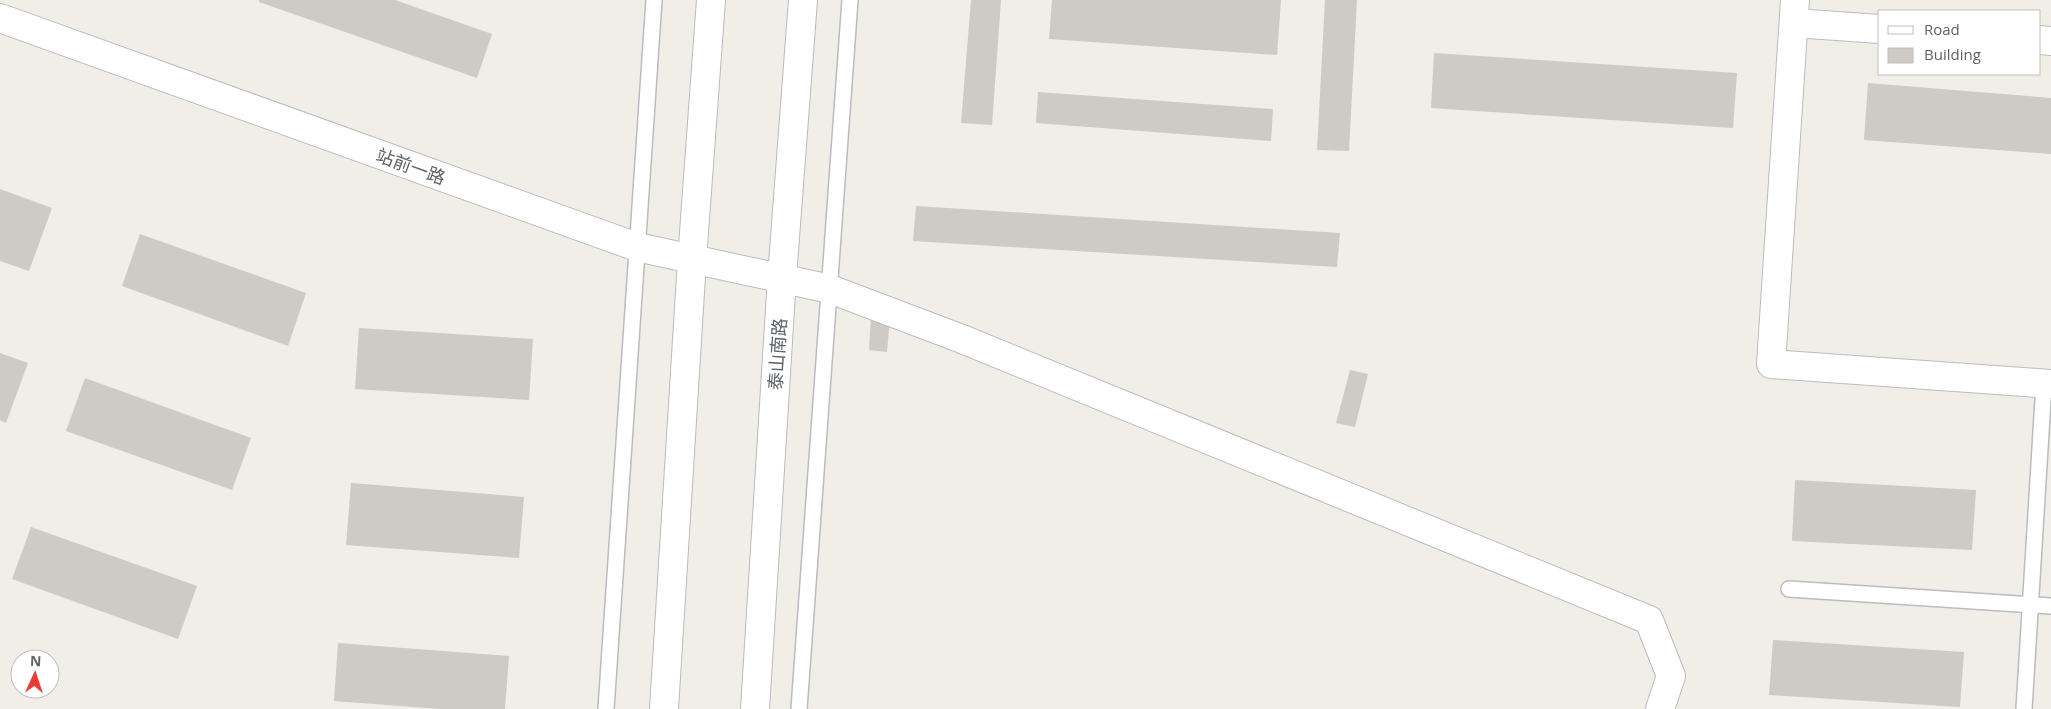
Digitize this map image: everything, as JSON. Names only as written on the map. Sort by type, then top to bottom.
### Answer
[{"type":"street","points":[[664,709],[692,260],[711,0]]},
{"type":"street","name":"泰山南路","points":[[755,709],[782,278],[803,0]]},
{"type":"street","points":[[1878,29],[1794,12],[1771,364],[2048,384]]},
{"type":"street","name":"站前一路","points":[[0,18],[637,247],[830,289],[962,339],[1649,620],[1671,676],[1660,709]]},
{"type":"lane","points":[[606,709],[654,0]]},
{"type":"lane","points":[[799,709],[850,0]]},
{"type":"lane","points":[[2024,709],[2030,605],[2048,384]]},
{"type":"lane","points":[[1789,589],[2051,606]]},
{"type":"building","points":[[259,0],[395,0],[492,34],[477,78],[259,2]]},
{"type":"building","points":[[971,0],[1001,0],[992,125],[961,123]]},
{"type":"building","points":[[1052,0],[1281,0],[1277,55],[1049,39]]},
{"type":"building","points":[[1325,0],[1357,0],[1349,151],[1317,150]]},
{"type":"building","points":[[1434,53],[1737,73],[1733,128],[1431,108]]},
{"type":"building","points":[[1868,83],[2051,98],[2051,154],[1864,140]]},
{"type":"building","points":[[1038,92],[1273,109],[1271,141],[1036,123]]},
{"type":"building","points":[[0,189],[52,208],[29,271],[0,261]]},
{"type":"building","points":[[916,206],[1340,233],[1337,267],[913,241]]},
{"type":"building","points":[[140,234],[306,293],[288,346],[122,286]]},
{"type":"building","points":[[871,316],[890,317],[887,352],[869,350]]},
{"type":"building","points":[[359,328],[533,339],[529,400],[355,389]]},
{"type":"building","points":[[0,353],[28,363],[6,423],[0,420]]},
{"type":"building","points":[[1350,370],[1368,374],[1355,427],[1336,423]]},
{"type":"building","points":[[85,378],[251,438],[232,490],[66,431]]},
{"type":"building","points":[[1795,480],[1976,490],[1972,550],[1792,541]]},
{"type":"building","points":[[351,483],[524,497],[519,558],[346,545]]},
{"type":"building","points":[[31,527],[197,586],[178,639],[12,579]]},
{"type":"building","points":[[1773,640],[1964,652],[1960,707],[1769,695]]},
{"type":"building","points":[[338,643],[509,656],[505,709],[440,709],[334,701]]}]
